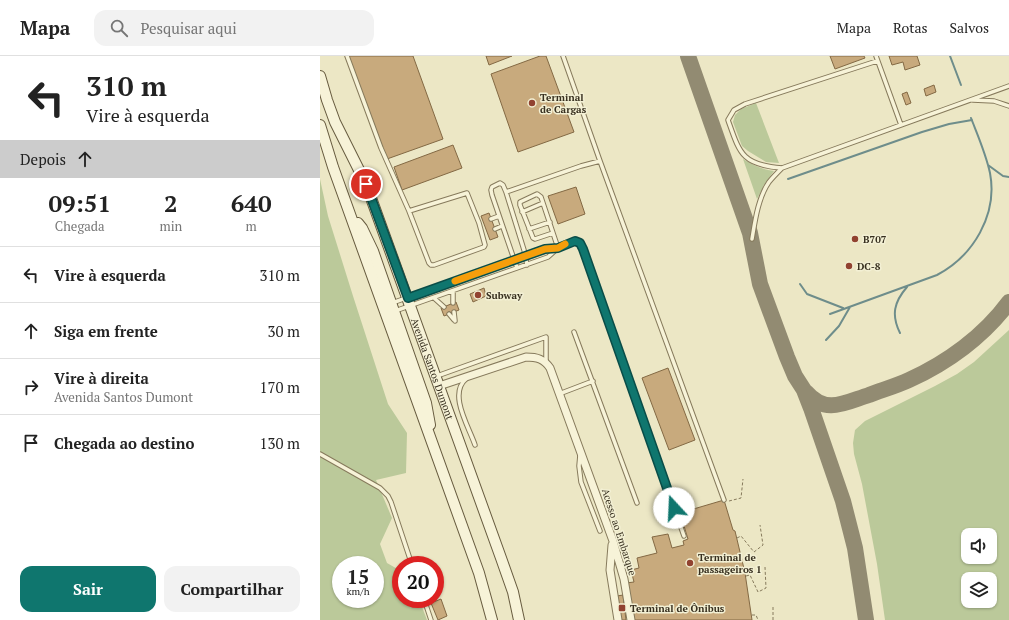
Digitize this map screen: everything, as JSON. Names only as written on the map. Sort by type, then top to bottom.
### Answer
[{"type":"main road","name":"Avenida Santos Dumont","points":[[320,76],[327,100],[336,122],[366,184],[440,386],[513,592],[519,620]]},
{"type":"main road","points":[[320,125],[350,214],[393,315],[422,390],[430,421],[430,437]]},
{"type":"main road","points":[[350,214],[362,228],[367,238],[393,315],[430,437],[479,573],[492,620]]},
{"type":"main road","points":[[422,390],[424,380],[436,376]]},
{"type":"street","points":[[440,386],[526,357],[534,357],[546,363]]},
{"type":"street","name":"Acesso ao Embarque","points":[[546,363],[550,368],[613,541],[624,579],[631,620]]},
{"type":"street","points":[[613,541],[610,570],[618,620]]},
{"type":"lane","points":[[347,56],[381,148],[409,211],[429,263],[434,265],[484,247],[485,245],[481,222],[467,193],[409,211]]},
{"type":"lane","points":[[563,56],[724,500]]},
{"type":"lane","points":[[876,56],[900,125]]},
{"type":"lane","points":[[877,61],[745,104],[734,110],[728,120],[738,149],[744,156],[761,166],[782,168],[1009,86]]},
{"type":"lane","points":[[970,100],[994,101],[1009,106]]},
{"type":"lane","points":[[506,192],[581,166],[600,161]]},
{"type":"lane","points":[[752,239],[758,208],[765,190],[768,183],[782,168]]},
{"type":"lane","points":[[518,268],[492,195],[492,187],[500,183],[503,185],[506,192],[526,255],[527,265]]},
{"type":"lane","points":[[553,232],[535,239],[533,238],[522,212],[520,202],[537,194],[541,196],[544,203],[558,248]]},
{"type":"lane","points":[[522,212],[544,203]]},
{"type":"lane","points":[[491,219],[499,216]]},
{"type":"lane","points":[[529,229],[550,222]]},
{"type":"lane","points":[[495,228],[502,226]]},
{"type":"lane","points":[[482,233],[487,231]]},
{"type":"lane","points":[[393,315],[409,302],[526,255],[545,249],[558,248],[575,241],[580,243],[684,536]]},
{"type":"lane","points":[[393,315],[409,302],[434,298],[527,265],[548,257],[558,248]]},
{"type":"lane","points":[[453,291],[453,303]]},
{"type":"lane","points":[[434,298],[444,307]]},
{"type":"lane","points":[[449,314],[455,321],[454,312]]},
{"type":"lane","points":[[574,332],[638,503]]},
{"type":"lane","points":[[436,376],[546,337],[546,363]]},
{"type":"lane","points":[[468,377],[462,382],[459,389],[458,398],[475,445]]},
{"type":"lane","points":[[559,394],[593,381]]},
{"type":"lane","points":[[581,452],[580,474],[600,531]]},
{"type":"lane","points":[[320,454],[385,492],[391,502],[409,556]]},
{"type":"lane","points":[[427,608],[431,620]]},
{"type":"path","points":[[730,501],[741,498],[743,480]]},
{"type":"path","points":[[737,538],[741,536],[754,552],[763,546],[760,525]]},
{"type":"path","points":[[746,576],[750,576],[758,592],[766,588],[765,567]]},
{"type":"path","points":[[773,607],[773,620]]},
{"type":"path","points":[[752,615],[756,615],[758,620]]},
{"type":"green space","points":[[756,103],[779,163],[766,162],[742,146],[733,122],[735,115],[741,109]]},
{"type":"green space","points":[[743,159],[758,167],[774,171],[764,185],[757,199]]},
{"type":"green space","points":[[320,179],[328,216],[388,404],[407,433],[406,473],[376,480],[392,518],[380,544],[387,563],[392,566],[392,608],[422,608],[427,620],[320,620]]},
{"type":"green space","points":[[1009,330],[1009,620],[885,620],[877,564],[862,484],[854,454],[853,443],[855,430],[865,421],[957,374],[974,362]]},
{"type":"building","points":[[348,56],[413,56],[443,139],[387,159]]},
{"type":"building","points":[[486,56],[512,56],[489,65]]},
{"type":"building","name":"Terminal de Cargas","points":[[540,56],[546,56],[574,132],[518,152],[491,74]]},
{"type":"building","points":[[830,56],[864,56],[865,58],[835,69]]},
{"type":"building","points":[[889,56],[917,56],[920,65],[905,70],[903,62],[892,65]]},
{"type":"building","points":[[934,85],[936,92],[926,96],[924,89]]},
{"type":"building","points":[[907,92],[911,103],[906,105],[902,94]]},
{"type":"building","points":[[453,145],[462,168],[402,190],[394,167]]},
{"type":"building","points":[[576,187],[585,214],[558,224],[548,196]]},
{"type":"building","points":[[489,213],[498,237],[490,240],[481,216]]},
{"type":"building","name":"Subway","points":[[484,288],[486,296],[473,302],[470,294]]},
{"type":"building","points":[[456,302],[459,310],[444,316],[441,308]]},
{"type":"building","points":[[668,368],[695,440],[669,450],[642,378]]},
{"type":"building","name":"Terminal de passageiros 1","points":[[724,500],[733,530],[735,531],[745,573],[752,620],[632,620],[626,583],[634,582],[631,570],[639,568],[637,558],[657,553],[652,537],[668,534],[672,548],[684,545],[683,541],[688,539],[680,513]]},
{"type":"building","name":"Terminal de Ônibus","points":[[623,595],[626,620],[620,620],[617,596]]},
{"type":"building","points":[[433,608],[444,608],[447,616],[438,620]]},
{"type":"waterway","points":[[950,56],[961,85]]},
{"type":"waterway","points":[[830,314],[937,275],[962,257],[972,245],[980,233],[986,219],[990,204],[991,189],[990,173],[982,145],[971,118]]},
{"type":"waterway","points":[[788,179],[922,132],[949,124],[972,120]]},
{"type":"waterway","points":[[988,165],[1003,176],[1009,177]]},
{"type":"waterway","points":[[800,284],[807,294],[843,308]]},
{"type":"waterway","points":[[900,333],[895,320],[895,309],[899,298],[907,287]]},
{"type":"waterway","points":[[826,340],[839,326],[850,307]]},
{"type":"taxiway","points":[[688,56],[750,233],[760,284],[787,357],[795,376],[804,390],[811,408],[843,501],[855,548],[866,620]]},
{"type":"taxiway","points":[[806,392],[813,399],[821,403],[836,405],[843,404],[909,380],[951,357],[964,347],[988,326],[1009,302]]},
{"type":"slow traffic","points":[[455,281],[526,255],[545,249],[558,248],[565,244]]},
{"type":"place","name":"Terminal de Cargas","points":[[532,103]]},
{"type":"place","name":"B707","points":[[855,239]]},
{"type":"place","name":"DC-8","points":[[849,266]]},
{"type":"place","name":"Subway","points":[[478,295]]},
{"type":"place","name":"Terminal de passageiros 1","points":[[690,563]]},
{"type":"place","name":"Terminal de Ônibus","points":[[622,608]]},
{"type":"route","points":[[366,184],[408,298],[526,255],[545,249],[558,248],[575,241],[580,243],[674,508]]}]
